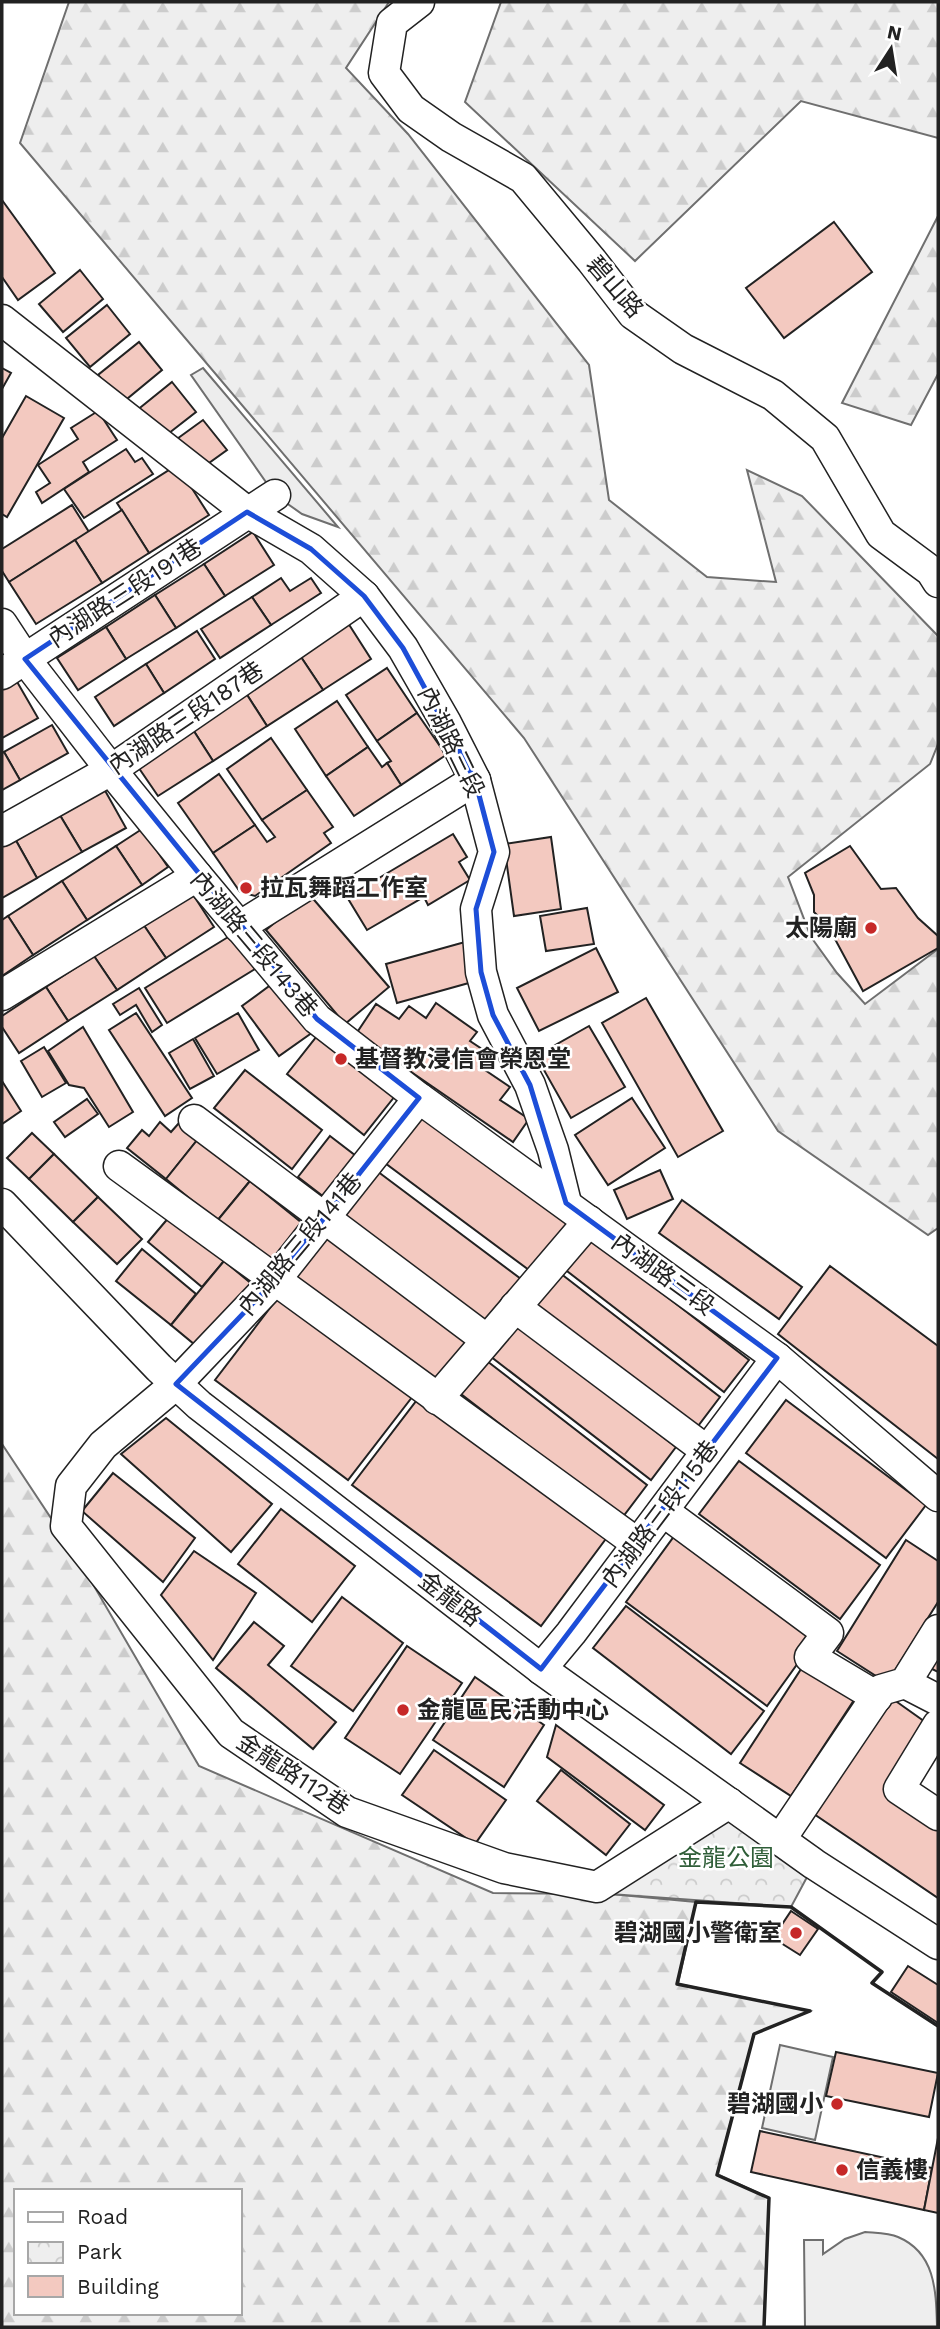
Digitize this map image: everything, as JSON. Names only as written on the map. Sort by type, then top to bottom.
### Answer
[{"type":"street","name":"碧山路","points":[[419,2],[392,23],[383,73],[411,109],[523,178],[633,314],[683,349],[773,395],[825,438],[881,534],[931,571],[938,582]]},
{"type":"street","name":"內湖路三段","points":[[2,320],[247,512],[311,549],[364,596],[403,648],[475,780],[494,852],[476,909],[481,972],[493,1015],[530,1085],[578,1212],[776,1358],[938,1496]]},
{"type":"street","name":"內湖路三段191巷","points":[[13,666],[275,495]]},
{"type":"street","name":"內湖路三段187巷","points":[[2,831],[111,770],[364,596]]},
{"type":"street","name":"內湖路三段143巷","points":[[2,624],[13,666],[111,770],[317,1019],[419,1098],[578,1212]]},
{"type":"street","points":[[239,927],[475,780]]},
{"type":"street","points":[[2,995],[197,876]]},
{"type":"street","name":"內湖路三段141巷","points":[[176,1384],[276,1279],[419,1098]]},
{"type":"street","points":[[194,1120],[487,1340]]},
{"type":"street","points":[[119,1166],[638,1544]]},
{"type":"street","name":"金龍路","points":[[2,1204],[199,1405],[541,1669],[780,1840],[938,1944]]},
{"type":"street","points":[[437,1399],[515,1307],[578,1212]]},
{"type":"street","points":[[515,1307],[707,1451]]},
{"type":"street","name":"內湖路三段115巷","points":[[541,1669],[571,1633],[776,1358]]},
{"type":"street","name":"金龍路112巷","points":[[176,1384],[103,1445],[71,1486],[66,1526],[231,1733],[347,1812],[504,1868],[597,1887],[729,1803]]},
{"type":"street","points":[[663,1511],[828,1633],[810,1657],[877,1697]]},
{"type":"street","points":[[780,1840],[881,1690],[905,1683],[938,1630]]},
{"type":"street","points":[[905,1683],[938,1700]]},
{"type":"street","points":[[938,1725],[899,1789],[938,1815]]},
{"type":"highlighted area","points":[[247,512],[311,549],[364,596],[403,648],[475,780],[494,852],[476,909],[481,972],[493,1015],[530,1085],[566,1203],[777,1358],[541,1669],[176,1384],[276,1279],[419,1098],[317,1019],[25,659]]},
{"type":"green space","points":[[69,2],[389,2],[346,68],[408,134],[589,365],[609,500],[707,577],[776,582],[747,470],[802,496],[938,636],[938,744],[930,764],[788,877],[811,937],[837,973],[865,1004],[938,949],[938,1228],[928,1235],[778,1131],[524,738],[20,143]]},
{"type":"green space","points":[[501,2],[938,2],[938,138],[801,101],[635,261],[465,102]]},
{"type":"green space","points":[[938,216],[938,374],[911,425],[842,403]]},
{"type":"green space","points":[[2,1444],[80,1562],[199,1766],[493,1893],[610,1894],[696,1902],[678,1984],[810,2011],[754,2034],[717,2174],[769,2198],[764,2327],[2,2327]]},
{"type":"green space","name":"金龍公園","points":[[729,1803],[814,1864],[791,1907],[610,1894]]},
{"type":"green space","points":[[780,2045],[833,2057],[815,2140],[762,2128]]},
{"type":"green space","points":[[865,2232],[898,2237],[920,2253],[927,2263],[934,2287],[937,2327],[805,2327],[804,2240],[823,2240],[823,2254],[845,2239]]},
{"type":"shaded area","points":[[203,368],[338,527],[302,514],[275,495],[191,375]]},
{"type":"building","points":[[2,200],[55,273],[18,300],[2,277]]},
{"type":"building","points":[[834,222],[872,272],[784,338],[746,288]]},
{"type":"building","points":[[80,270],[103,299],[63,332],[39,304]]},
{"type":"building","points":[[107,305],[130,334],[90,367],[66,338]]},
{"type":"building","points":[[139,342],[162,370],[122,403],[98,375]]},
{"type":"building","points":[[2,368],[11,373],[2,389]]},
{"type":"building","points":[[172,382],[196,412],[164,437],[136,411]]},
{"type":"building","points":[[26,396],[64,418],[7,517],[2,514],[2,438]]},
{"type":"building","points":[[98,411],[117,440],[83,462],[89,472],[42,503],[36,492],[50,483],[38,465],[78,439],[71,428]]},
{"type":"building","points":[[203,420],[227,450],[202,468],[170,444]]},
{"type":"building","points":[[126,449],[135,462],[142,458],[153,474],[84,518],[64,489]]},
{"type":"building","points":[[177,465],[209,515],[149,553],[117,503]]},
{"type":"building","points":[[72,505],[89,532],[9,582],[2,571],[2,549]]},
{"type":"building","points":[[122,510],[149,553],[102,583],[75,540]]},
{"type":"building","points":[[253,532],[274,565],[225,596],[204,564]]},
{"type":"building","points":[[75,540],[102,583],[36,624],[9,582]]},
{"type":"building","points":[[204,564],[225,596],[176,628],[155,595]]},
{"type":"building","points":[[281,578],[290,591],[311,578],[321,593],[271,625],[252,597]]},
{"type":"building","points":[[155,595],[176,628],[126,659],[106,627]]},
{"type":"building","points":[[252,597],[271,625],[220,658],[201,629]]},
{"type":"building","points":[[348,623],[371,659],[323,690],[299,654]]},
{"type":"building","points":[[106,627],[126,659],[78,690],[57,658]]},
{"type":"building","points":[[197,631],[215,659],[164,693],[146,664]]},
{"type":"building","points":[[299,654],[323,690],[267,726],[244,690]]},
{"type":"building","points":[[146,664],[164,693],[114,726],[95,697]]},
{"type":"building","points":[[387,668],[417,713],[377,741],[346,695]]},
{"type":"building","points":[[16,680],[38,718],[2,738],[2,688]]},
{"type":"building","points":[[244,690],[267,726],[213,761],[190,725]]},
{"type":"building","points":[[337,701],[368,747],[326,776],[295,729]]},
{"type":"building","points":[[417,713],[446,755],[401,785],[387,763],[391,761],[377,741]]},
{"type":"building","points":[[52,725],[68,753],[20,780],[4,752]]},
{"type":"building","points":[[190,725],[213,761],[158,796],[134,761]]},
{"type":"building","points":[[271,738],[307,790],[262,820],[227,769]]},
{"type":"building","points":[[368,747],[382,767],[387,763],[401,785],[354,816],[326,776]]},
{"type":"building","points":[[4,752],[20,780],[2,790],[2,753]]},
{"type":"building","points":[[219,774],[255,825],[213,853],[178,803]]},
{"type":"building","points":[[103,787],[126,828],[82,852],[58,812]]},
{"type":"building","points":[[307,790],[333,827],[324,833],[331,843],[255,896],[240,892],[213,853],[255,825],[267,842],[275,837],[262,820]]},
{"type":"building","points":[[58,812],[82,852],[37,878],[14,837]]},
{"type":"building","points":[[142,829],[168,867],[142,885],[116,846]]},
{"type":"building","points":[[453,834],[467,857],[459,862],[470,880],[428,905],[424,897],[367,930],[347,897]]},
{"type":"building","points":[[14,837],[37,878],[2,898],[2,844]]},
{"type":"building","points":[[551,837],[561,909],[514,916],[504,844]]},
{"type":"building","points":[[116,846],[142,885],[87,920],[62,881]]},
{"type":"building","points":[[850,846],[881,889],[896,888],[918,918],[938,936],[938,948],[863,991],[828,926],[814,912],[814,895],[805,873]]},
{"type":"building","points":[[62,881],[87,920],[33,955],[8,916]]},
{"type":"building","points":[[192,893],[214,927],[166,958],[143,924]]},
{"type":"building","points":[[309,894],[389,987],[345,1024],[266,930]]},
{"type":"building","points":[[587,908],[594,944],[546,951],[540,916]]},
{"type":"building","points":[[8,916],[33,955],[2,976],[2,920]]},
{"type":"building","points":[[143,924],[166,958],[117,990],[94,956]]},
{"type":"building","points":[[233,934],[255,969],[167,1023],[145,988]]},
{"type":"building","points":[[465,942],[476,981],[397,1003],[386,964]]},
{"type":"building","points":[[596,948],[618,992],[539,1031],[517,988]]},
{"type":"building","points":[[94,956],[117,990],[68,1021],[46,987]]},
{"type":"building","points":[[276,981],[313,1032],[279,1056],[242,1006]]},
{"type":"building","points":[[46,987],[68,1021],[19,1053],[2,1027],[2,1016]]},
{"type":"building","points":[[139,988],[162,1025],[152,1032],[136,1005],[120,1015],[113,1004]]},
{"type":"building","points":[[646,998],[723,1131],[678,1157],[602,1023]]},
{"type":"building","points":[[436,1003],[477,1032],[470,1041],[488,1053],[479,1066],[510,1087],[500,1100],[529,1119],[513,1142],[356,1034],[376,1004],[399,1019],[409,1006],[426,1018]]},
{"type":"building","points":[[136,1013],[192,1098],[165,1116],[109,1030]]},
{"type":"building","points":[[238,1013],[259,1050],[217,1074],[195,1038]]},
{"type":"building","points":[[589,1026],[625,1087],[571,1118],[536,1056]]},
{"type":"building","points":[[83,1027],[133,1112],[109,1127],[84,1088],[69,1085],[48,1051]]},
{"type":"building","points":[[317,1036],[395,1096],[364,1135],[287,1074]]},
{"type":"building","points":[[193,1039],[214,1076],[190,1089],[169,1053]]},
{"type":"building","points":[[44,1047],[66,1083],[42,1097],[21,1061]]},
{"type":"building","points":[[245,1070],[322,1130],[292,1169],[214,1108]]},
{"type":"building","points":[[2,1081],[21,1111],[2,1124]]},
{"type":"building","points":[[632,1098],[665,1148],[608,1185],[575,1135]]},
{"type":"building","points":[[87,1099],[98,1114],[65,1137],[54,1122]]},
{"type":"building","points":[[425,1111],[572,1221],[533,1273],[385,1163]]},
{"type":"building","points":[[160,1122],[171,1132],[179,1123],[198,1139],[166,1179],[127,1148],[142,1130],[149,1136]]},
{"type":"building","points":[[32,1133],[54,1154],[29,1179],[7,1158]]},
{"type":"building","points":[[330,1136],[356,1156],[324,1197],[298,1177]]},
{"type":"building","points":[[198,1139],[250,1181],[217,1221],[166,1179]]},
{"type":"building","points":[[54,1154],[98,1197],[73,1222],[29,1179]]},
{"type":"building","points":[[660,1170],[673,1199],[627,1219],[614,1190]]},
{"type":"building","points":[[377,1171],[525,1282],[486,1334],[338,1223]]},
{"type":"building","points":[[250,1181],[302,1223],[270,1263],[217,1221]]},
{"type":"building","points":[[98,1197],[142,1239],[117,1264],[73,1222]]},
{"type":"building","points":[[682,1200],[802,1287],[779,1319],[659,1233]]},
{"type":"building","points":[[170,1216],[224,1261],[202,1287],[148,1242]]},
{"type":"building","points":[[325,1229],[473,1339],[436,1389],[288,1280]]},
{"type":"building","points":[[588,1236],[749,1360],[724,1392],[563,1268]]},
{"type":"building","points":[[142,1249],[196,1294],[171,1325],[116,1281]]},
{"type":"building","points":[[224,1261],[253,1285],[200,1349],[171,1325]]},
{"type":"building","points":[[830,1266],[938,1346],[938,1459],[778,1334]]},
{"type":"building","points":[[560,1273],[720,1397],[695,1430],[534,1306]]},
{"type":"building","points":[[283,1291],[416,1392],[348,1480],[215,1380]]},
{"type":"building","points":[[515,1323],[676,1447],[651,1480],[490,1356]]},
{"type":"building","points":[[487,1361],[647,1485],[622,1518],[461,1394]]},
{"type":"building","points":[[420,1396],[608,1536],[541,1626],[352,1485]]},
{"type":"building","points":[[786,1400],[926,1505],[886,1558],[746,1453]]},
{"type":"building","points":[[166,1418],[272,1504],[231,1552],[121,1454]]},
{"type":"building","points":[[739,1461],[880,1565],[840,1619],[699,1514]]},
{"type":"building","points":[[113,1473],[195,1538],[163,1582],[82,1511]]},
{"type":"building","points":[[281,1509],[355,1566],[312,1622],[238,1564]]},
{"type":"building","points":[[675,1535],[816,1638],[767,1706],[626,1602]]},
{"type":"building","points":[[906,1540],[938,1561],[938,1602],[887,1683],[837,1651]]},
{"type":"building","points":[[194,1551],[256,1593],[213,1660],[161,1595]]},
{"type":"building","points":[[342,1597],[403,1643],[353,1711],[291,1666]]},
{"type":"building","points":[[626,1606],[764,1711],[731,1754],[593,1648]]},
{"type":"building","points":[[254,1622],[284,1646],[268,1665],[336,1722],[313,1749],[216,1668]]},
{"type":"building","name":"金龍區民活動中心","points":[[407,1646],[462,1683],[400,1774],[345,1738]]},
{"type":"building","points":[[938,1654],[938,1672],[930,1668]]},
{"type":"building","points":[[805,1663],[856,1697],[791,1796],[740,1763]]},
{"type":"building","points":[[475,1677],[544,1725],[504,1787],[433,1740]]},
{"type":"building","points":[[890,1697],[928,1724],[884,1789],[938,1825],[938,1898],[811,1812]]},
{"type":"building","points":[[556,1725],[664,1805],[645,1830],[547,1757]]},
{"type":"building","points":[[434,1750],[506,1800],[475,1844],[402,1795]]},
{"type":"building","points":[[561,1770],[630,1824],[606,1855],[537,1801]]},
{"type":"building","name":"碧湖國小警衛室","points":[[791,1911],[818,1929],[800,1955],[773,1938]]},
{"type":"building","points":[[908,1966],[938,1985],[938,2023],[891,1992]]},
{"type":"building","points":[[836,2052],[938,2073],[929,2117],[826,2096]]},
{"type":"building","name":"信義樓","points":[[760,2131],[932,2168],[924,2210],[751,2172]]},
{"type":"building","points":[[938,2138],[938,2213],[924,2210]]},
{"type":"wall","points":[[764,2327],[769,2198],[717,2175],[754,2034],[810,2011],[677,1984],[696,1902],[791,1907],[882,1972],[872,1983],[938,2026]]},
{"type":"place","name":"拉瓦舞蹈工作室","points":[[246,888]]},
{"type":"place","name":"太陽廟","points":[[871,928]]},
{"type":"place","name":"基督教浸信會榮恩堂","points":[[341,1059]]},
{"type":"place","name":"金龍區民活動中心","points":[[403,1710]]},
{"type":"place","name":"碧湖國小警衛室","points":[[796,1933]]},
{"type":"place","name":"碧湖國小","points":[[837,2104]]},
{"type":"place","name":"信義樓","points":[[842,2170]]}]
